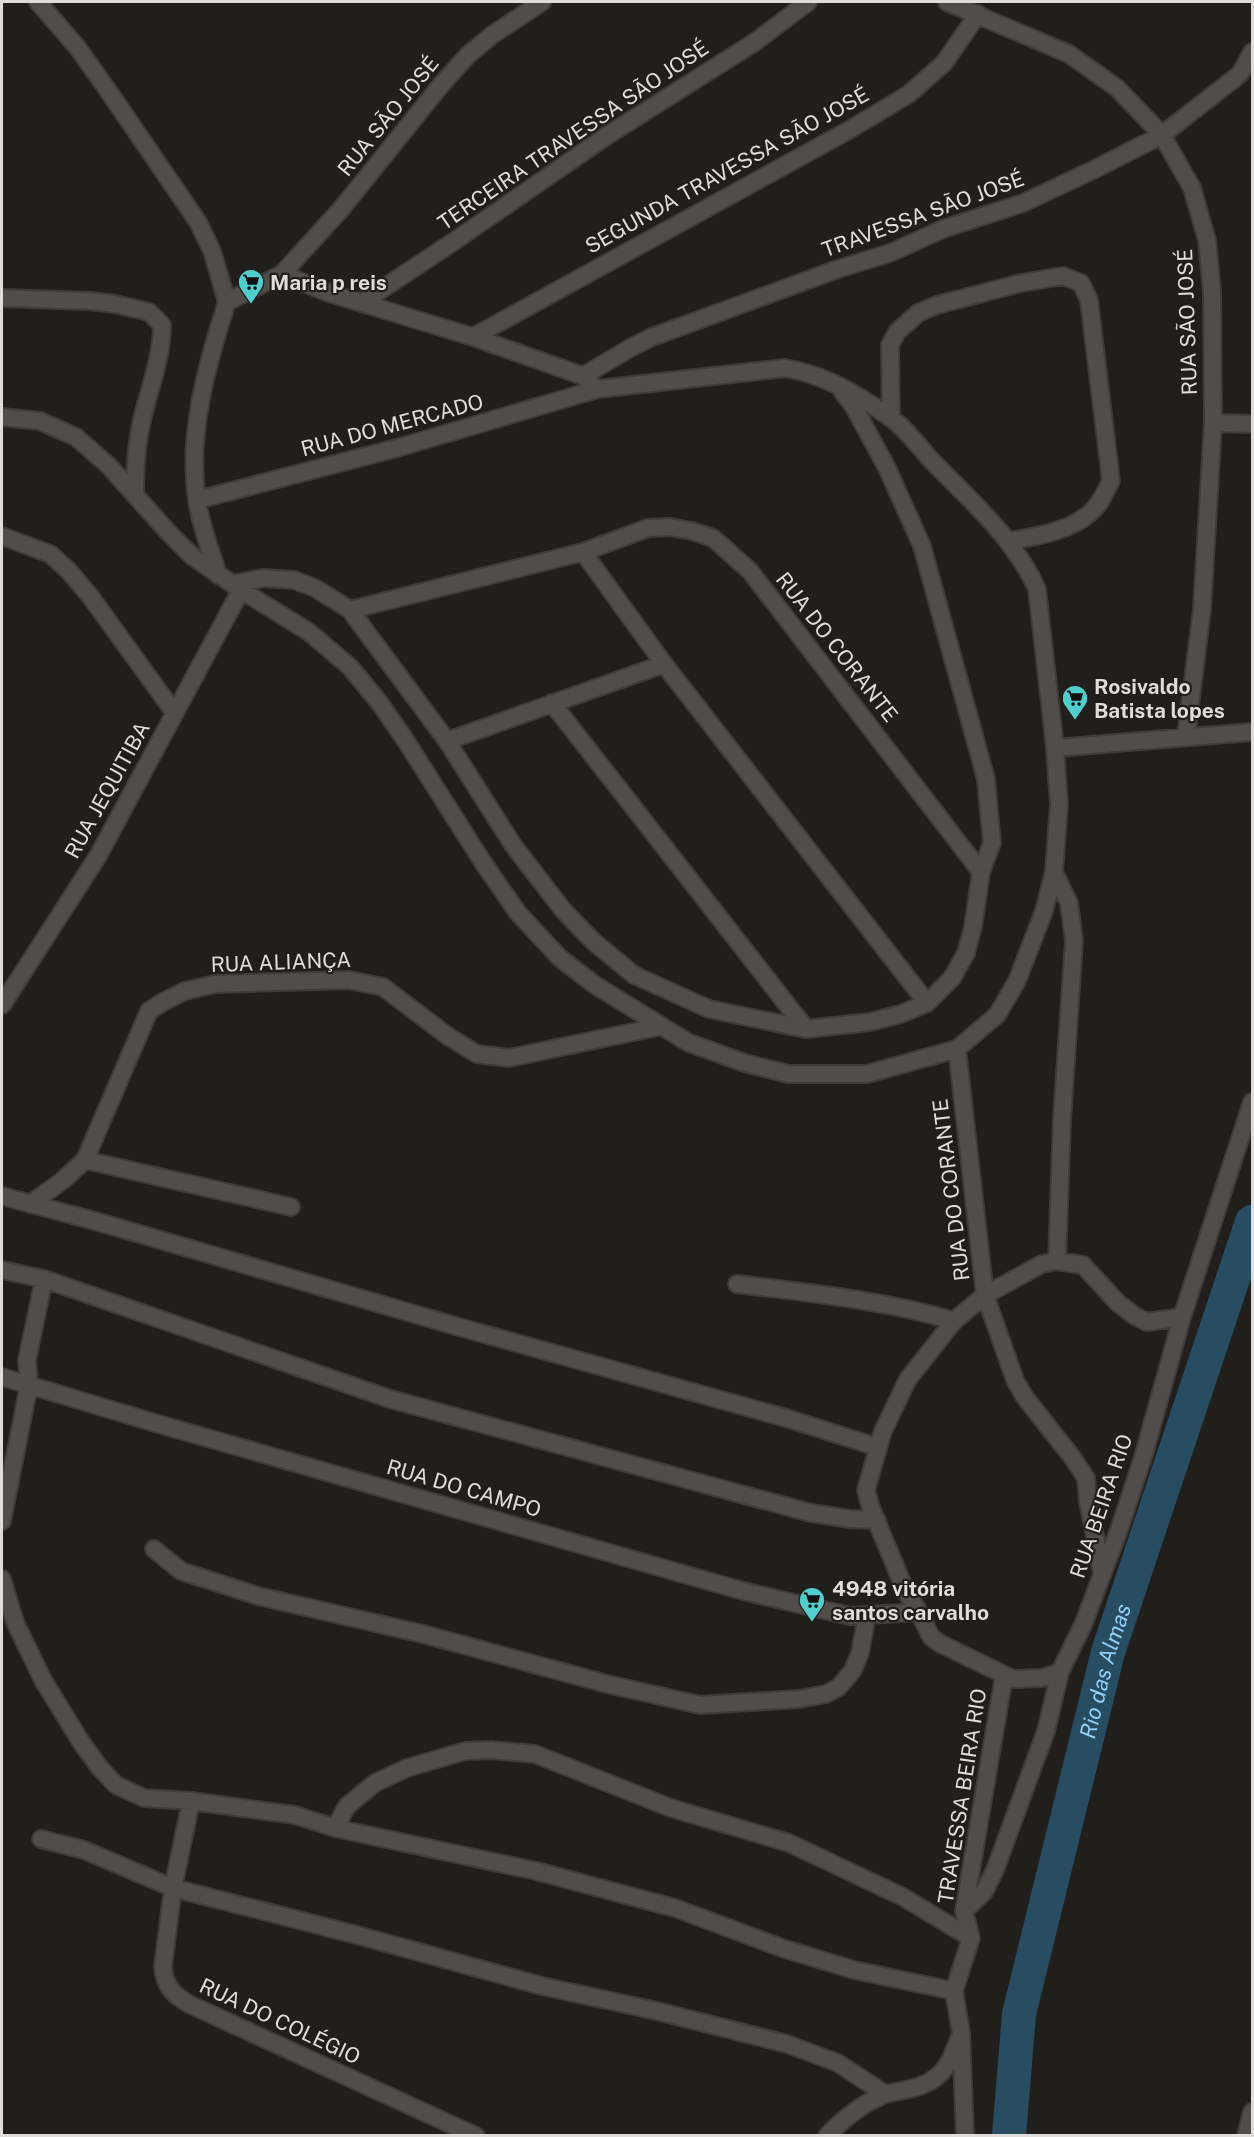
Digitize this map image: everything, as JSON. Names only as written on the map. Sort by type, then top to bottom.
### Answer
[{"type":"street","points":[[38,2],[77,47],[107,88],[198,222],[212,251],[227,302],[212,348],[195,449],[197,500],[218,575]]},
{"type":"street","name":"RUA SÃO JOSÉ","points":[[282,274],[342,208],[441,85],[468,56],[492,34],[542,2]]},
{"type":"street","name":"TERCEIRA TRAVESSA SÃO JOSÉ","points":[[360,303],[608,135],[755,42],[808,2]]},
{"type":"street","name":"RUA SÃO JOSÉ","points":[[947,2],[1069,54],[1117,88],[1162,135],[1192,188],[1207,240],[1212,292],[1213,423],[1202,609],[1186,737]]},
{"type":"street","name":"SEGUNDA TRAVESSA SÃO JOSÉ","points":[[473,336],[849,130],[909,94],[944,63],[978,14]]},
{"type":"street","name":"TRAVESSA SÃO JOSÉ","points":[[583,376],[632,346],[652,337],[838,268],[890,253],[943,230],[1023,203],[1162,135],[1240,74],[1252,52]]},
{"type":"street","points":[[227,302],[282,274],[305,285],[473,336],[583,376],[598,389]]},
{"type":"street","points":[[891,417],[890,345],[897,332],[918,312],[1021,283],[1063,276],[1080,284],[1089,300],[1097,382],[1111,482],[1102,499],[1090,513],[1066,528],[1010,542]]},
{"type":"street","points":[[2,298],[115,304],[149,312],[162,325],[162,335],[137,443],[135,494]]},
{"type":"street","name":"RUA DO MERCADO","points":[[197,500],[397,448],[598,389],[785,368],[810,373],[836,384],[891,417],[1010,542],[1027,566],[1036,589],[1055,748],[1059,804],[1054,872],[1044,911],[1017,981],[997,1015],[957,1049]]},
{"type":"street","points":[[237,587],[263,578],[294,580],[315,588],[350,610],[447,741],[513,844],[563,910],[594,942],[634,975],[709,1009],[806,1029],[870,1022],[901,1014],[927,1003],[952,978],[966,953],[974,927],[981,872],[992,843],[986,779],[944,619],[922,546],[887,468],[854,407],[836,384]]},
{"type":"street","points":[[2,417],[40,421],[76,437],[94,451],[192,556],[309,632],[350,667],[379,702],[404,738],[518,913],[560,958],[595,985],[689,1043],[745,1063],[788,1074],[867,1074],[957,1049]]},
{"type":"street","points":[[1213,423],[1252,424]]},
{"type":"street","name":"RUA DO CORANTE","points":[[350,610],[583,552],[648,528],[670,527],[713,538],[750,571],[981,872]]},
{"type":"street","points":[[2,536],[50,554],[68,570],[90,596],[174,712]]},
{"type":"street","points":[[583,552],[664,664],[927,1003]]},
{"type":"street","name":"RUA JEQUITIBA","points":[[2,1005],[98,856],[237,587]]},
{"type":"street","points":[[447,741],[664,664]]},
{"type":"street","points":[[552,703],[806,1029]]},
{"type":"street","points":[[1055,748],[1252,732]]},
{"type":"street","points":[[1054,872],[1069,903],[1074,941],[1062,1119],[1057,1261]]},
{"type":"street","name":"RUA ALIANÇA","points":[[30,1204],[62,1181],[85,1160],[149,1011],[193,989],[215,984],[349,980],[373,984],[382,987],[449,1037],[477,1054],[509,1058],[662,1026]]},
{"type":"street","name":"RUA DO CORANTE","points":[[957,1049],[985,1295],[954,1321],[908,1379],[877,1447],[866,1490],[906,1592],[931,1637],[1013,1679],[1042,1678],[1060,1672]]},
{"type":"street","name":"RUA BEIRA RIO","points":[[964,1911],[984,1892],[995,1870],[1046,1731],[1060,1672],[1083,1625],[1144,1454],[1182,1317],[1252,1102]]},
{"type":"street","points":[[85,1160],[291,1207]]},
{"type":"street","points":[[2,1196],[786,1418],[877,1447]]},
{"type":"street","points":[[1102,1573],[1088,1501],[1086,1478],[1072,1456],[1024,1396],[1015,1380],[985,1295],[1042,1264],[1057,1261],[1083,1265],[1118,1303],[1147,1322],[1182,1317]]},
{"type":"street","points":[[2,1270],[44,1280],[390,1399],[811,1513],[850,1519],[877,1520]]},
{"type":"street","points":[[2,1521],[29,1384],[27,1360],[44,1280]]},
{"type":"street","points":[[737,1284],[847,1298],[923,1312],[954,1321]]},
{"type":"street","name":"RUA DO CAMPO","points":[[2,1377],[154,1423],[743,1591],[850,1616],[919,1612]]},
{"type":"street","points":[[154,1549],[181,1571],[258,1596],[423,1634],[607,1684],[700,1705],[799,1699],[826,1694],[839,1687],[853,1670],[860,1653],[867,1615]]},
{"type":"street","points":[[2,1579],[15,1622],[43,1680],[81,1742],[116,1785],[144,1798],[191,1801],[295,1815],[335,1828],[548,1874],[675,1908],[782,1948],[854,1970],[954,1991]]},
{"type":"street","name":"TRAVESSA BEIRA RIO","points":[[971,1938],[964,1911],[1004,1676]]},
{"type":"street","points":[[335,1828],[347,1806],[375,1783],[407,1768],[465,1751],[491,1750],[535,1754],[670,1808],[798,1847],[903,1897],[971,1938],[954,1991],[961,2033],[964,2136]]},
{"type":"street","name":"RUA DO COLÉGIO","points":[[191,1801],[173,1888],[164,1977],[169,1988],[179,1998],[476,2136]]},
{"type":"street","points":[[41,1839],[84,1850],[173,1888],[357,1935],[542,1986],[657,2011],[787,2044],[838,2063],[885,2094]]},
{"type":"street","points":[[827,2136],[852,2113],[885,2094],[922,2086],[936,2079],[948,2066],[961,2033]]},
{"type":"street","points":[[1246,2136],[1252,2112]]},
{"type":"waterway","name":"Rio das Almas","points":[[1009,2136],[1019,2014],[1108,1652],[1252,1222]]},
{"type":"place","name":"Maria p reis","points":[[251,305]]},
{"type":"place","name":"Rosivaldo Batista lopes","points":[[1075,721]]},
{"type":"place","name":"4948 vitória santos carvalho","points":[[812,1623]]}]
